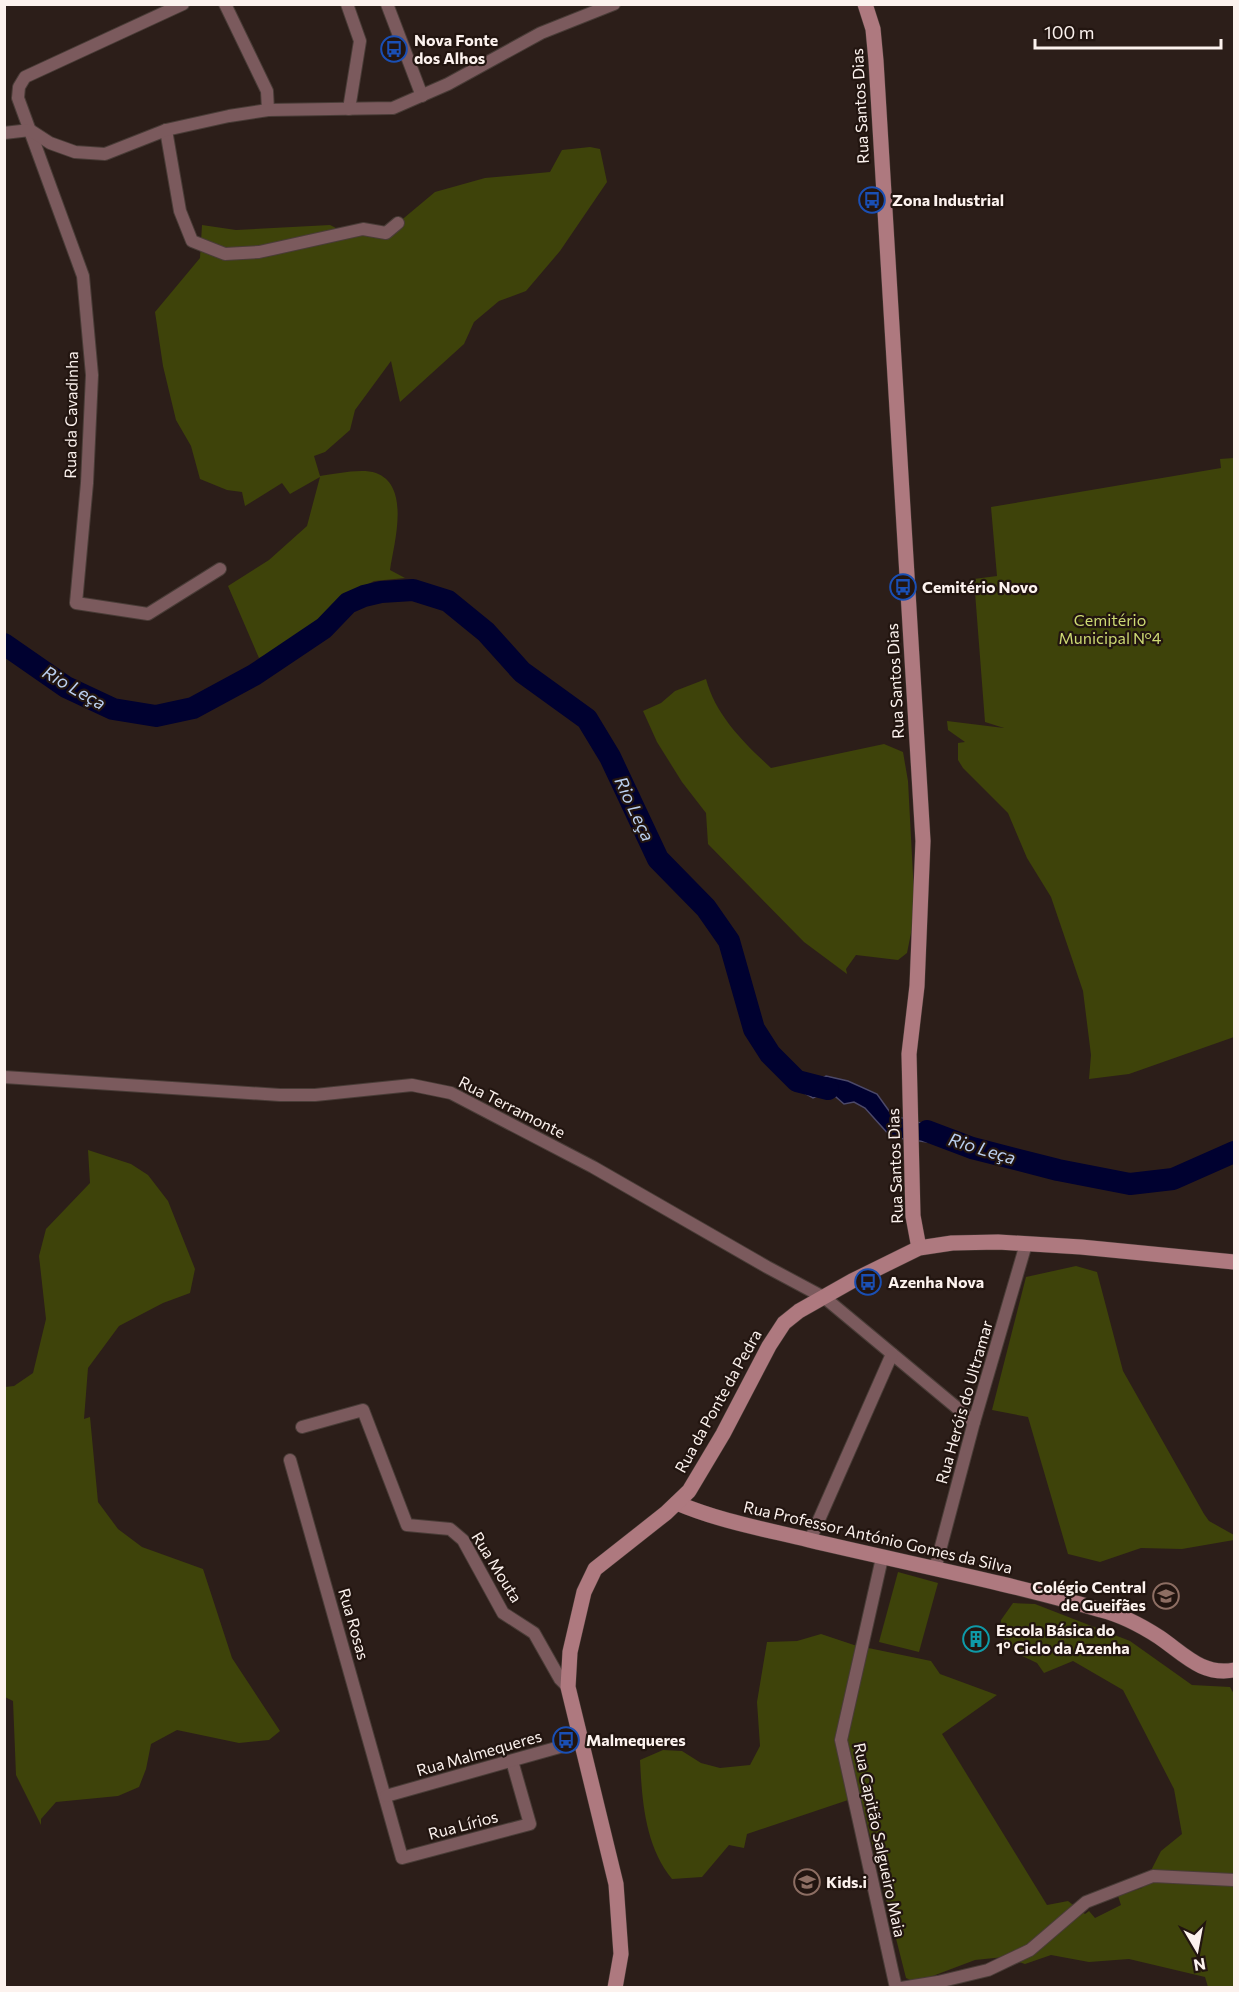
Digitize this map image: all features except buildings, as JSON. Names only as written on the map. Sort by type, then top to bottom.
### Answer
[{"type":"street","name":"Rua da Cavadinha","points":[[183,4],[26,77],[19,87],[18,98],[83,276],[92,375],[87,483],[75,609],[148,614],[220,569]]},
{"type":"street","points":[[225,4],[267,91],[268,110]]},
{"type":"street","points":[[347,4],[360,41],[349,109]]},
{"type":"street","points":[[387,4],[422,96]]},
{"type":"street","points":[[4,133],[30,130],[50,143],[75,152],[105,154],[166,130],[229,116],[268,110],[393,108],[422,96],[541,33],[614,4]]},
{"type":"street","name":"Rua Santos Dias","points":[[865,4],[873,29],[876,61],[922,841],[917,986],[909,1054],[912,1196],[919,1248]]},
{"type":"street","points":[[166,130],[180,211],[192,241],[225,254],[259,252],[363,229],[386,233],[398,223]]},
{"type":"street","name":"Rua Terramonte","points":[[4,1077],[280,1095],[315,1095],[412,1085],[451,1093],[593,1167],[767,1268],[825,1298],[974,1422]]},
{"type":"street","name":"Rua da Ponte da Pedra","points":[[615,1988],[621,1954],[620,1911],[568,1687],[570,1652],[584,1592],[595,1569],[677,1503],[702,1471],[769,1346],[784,1323],[799,1311],[852,1281],[919,1248],[952,1243],[1026,1244],[1234,1262]]},
{"type":"street","name":"Rua Heróis do Ultramar","points":[[935,1569],[974,1422],[1026,1244]]},
{"type":"street","points":[[810,1540],[892,1354]]},
{"type":"street","name":"Rua Mouta","points":[[302,1427],[363,1410],[407,1525],[450,1529],[463,1540],[503,1613],[534,1633],[560,1679],[568,1687]]},
{"type":"street","name":"Rua Rosas","points":[[290,1460],[386,1796]]},
{"type":"street","name":"Rua Professor António Gomes da Silva","points":[[677,1503],[705,1515],[1113,1613],[1156,1635],[1198,1667],[1213,1672],[1234,1670]]},
{"type":"street","name":"Rua Capitão Salgueiro Maia","points":[[882,1558],[841,1740],[896,1988]]},
{"type":"street","name":"Rua Malmequeres","points":[[386,1796],[581,1741]]},
{"type":"street","name":"Rua Lírios","points":[[386,1796],[402,1858],[530,1824],[512,1761]]},
{"type":"street","points":[[901,1988],[988,1970],[1030,1950],[1086,1902],[1154,1876],[1234,1880]]},
{"type":"green space","points":[[590,147],[600,149],[607,182],[560,251],[526,291],[499,301],[474,322],[464,344],[400,402],[391,361],[355,410],[350,430],[325,452],[314,456],[320,476],[363,471],[376,473],[387,480],[394,490],[398,516],[390,570],[405,578],[374,581],[347,595],[291,642],[259,658],[228,586],[269,560],[307,526],[320,477],[290,494],[282,483],[245,506],[242,492],[227,490],[200,479],[191,446],[176,420],[163,366],[155,312],[200,258],[202,225],[236,230],[330,225],[346,233],[386,233],[435,192],[485,178],[550,172],[562,150]]},
{"type":"green space","name":"Cemitério Municipal Nº4","points":[[1234,458],[1234,1037],[1129,1074],[1089,1079],[1091,1055],[1083,991],[1051,897],[1027,858],[1008,813],[963,768],[958,760],[958,743],[965,742],[948,730],[947,721],[1004,728],[985,722],[974,579],[997,576],[991,507],[1221,468],[1220,459]]},
{"type":"green space","points":[[706,679],[717,705],[732,728],[771,768],[884,744],[903,752],[908,781],[915,913],[907,953],[898,960],[856,955],[846,969],[847,974],[804,942],[708,844],[706,813],[682,782],[657,742],[643,711],[661,703],[675,691]]},
{"type":"green space","points":[[88,1150],[131,1164],[148,1175],[168,1201],[195,1269],[190,1293],[163,1303],[119,1326],[88,1368],[84,1419],[90,1417],[98,1502],[118,1529],[142,1547],[203,1569],[232,1658],[280,1731],[269,1740],[239,1743],[177,1730],[151,1744],[146,1769],[139,1787],[118,1796],[56,1802],[41,1819],[41,1825],[16,1775],[13,1701],[5,1697],[5,1387],[14,1386],[33,1373],[46,1319],[39,1256],[46,1229],[90,1183]]},
{"type":"green space","points":[[1076,1266],[1097,1272],[1123,1371],[1204,1514],[1209,1521],[1234,1535],[1234,1540],[1182,1549],[1141,1548],[1100,1562],[1068,1554],[1028,1417],[992,1410],[1026,1277]]},
{"type":"green space","points":[[898,1572],[938,1583],[919,1652],[879,1642]]},
{"type":"green space","points":[[1013,1603],[1035,1604],[1130,1641],[1192,1685],[1230,1687],[1234,1694],[1234,1987],[1208,1987],[1205,1977],[1129,1959],[1089,1962],[1051,1955],[1025,1964],[1004,1957],[975,1960],[930,1977],[913,1981],[906,1978],[860,1796],[747,1834],[744,1848],[729,1845],[702,1877],[672,1879],[663,1866],[647,1823],[640,1760],[663,1750],[682,1751],[701,1763],[720,1768],[750,1765],[760,1746],[757,1702],[767,1642],[797,1641],[821,1634],[854,1645],[931,1661],[940,1674],[997,1695],[942,1734],[1047,1905],[1068,1901],[1085,1914],[1089,1911],[1095,1918],[1121,1905],[1118,1896],[1142,1888],[1161,1851],[1182,1834],[1174,1789],[1123,1690],[1073,1661],[1044,1673],[1037,1663],[1014,1652],[1000,1634],[1001,1620]]},
{"type":"shaded area","points":[[826,1076],[848,1081],[877,1094],[892,1115],[956,1133],[955,1146],[891,1137],[865,1108],[854,1102],[844,1104],[829,1091],[813,1098],[797,1089],[800,1079],[815,1082]]},
{"type":"waterway","name":"Rio Leça","points":[[4,644],[66,687],[113,709],[156,716],[193,708],[254,675],[324,628],[348,603],[364,596],[381,592],[413,590],[448,601],[486,632],[522,672],[587,719],[610,757],[658,859],[706,908],[729,941],[754,1029],[770,1054],[797,1081],[828,1089]]},
{"type":"waterway","name":"Rio Leça","points":[[927,1131],[972,1148],[1058,1170],[1130,1184],[1173,1179],[1234,1152]]},
{"type":"place","name":"Nova Fonte dos Alhos","points":[[394,49]]},
{"type":"place","name":"Zona Industrial","points":[[872,200]]},
{"type":"place","name":"Cemitério Novo","points":[[903,587]]},
{"type":"place","name":"Azenha Nova","points":[[868,1282]]},
{"type":"place","name":"Colégio Central de Gueifães","points":[[1166,1596]]},
{"type":"place","name":"Escola Básica do 1º Ciclo da Azenha","points":[[976,1639]]},
{"type":"place","name":"Malmequeres","points":[[566,1740]]},
{"type":"place","name":"Kids.i","points":[[807,1882]]}]
